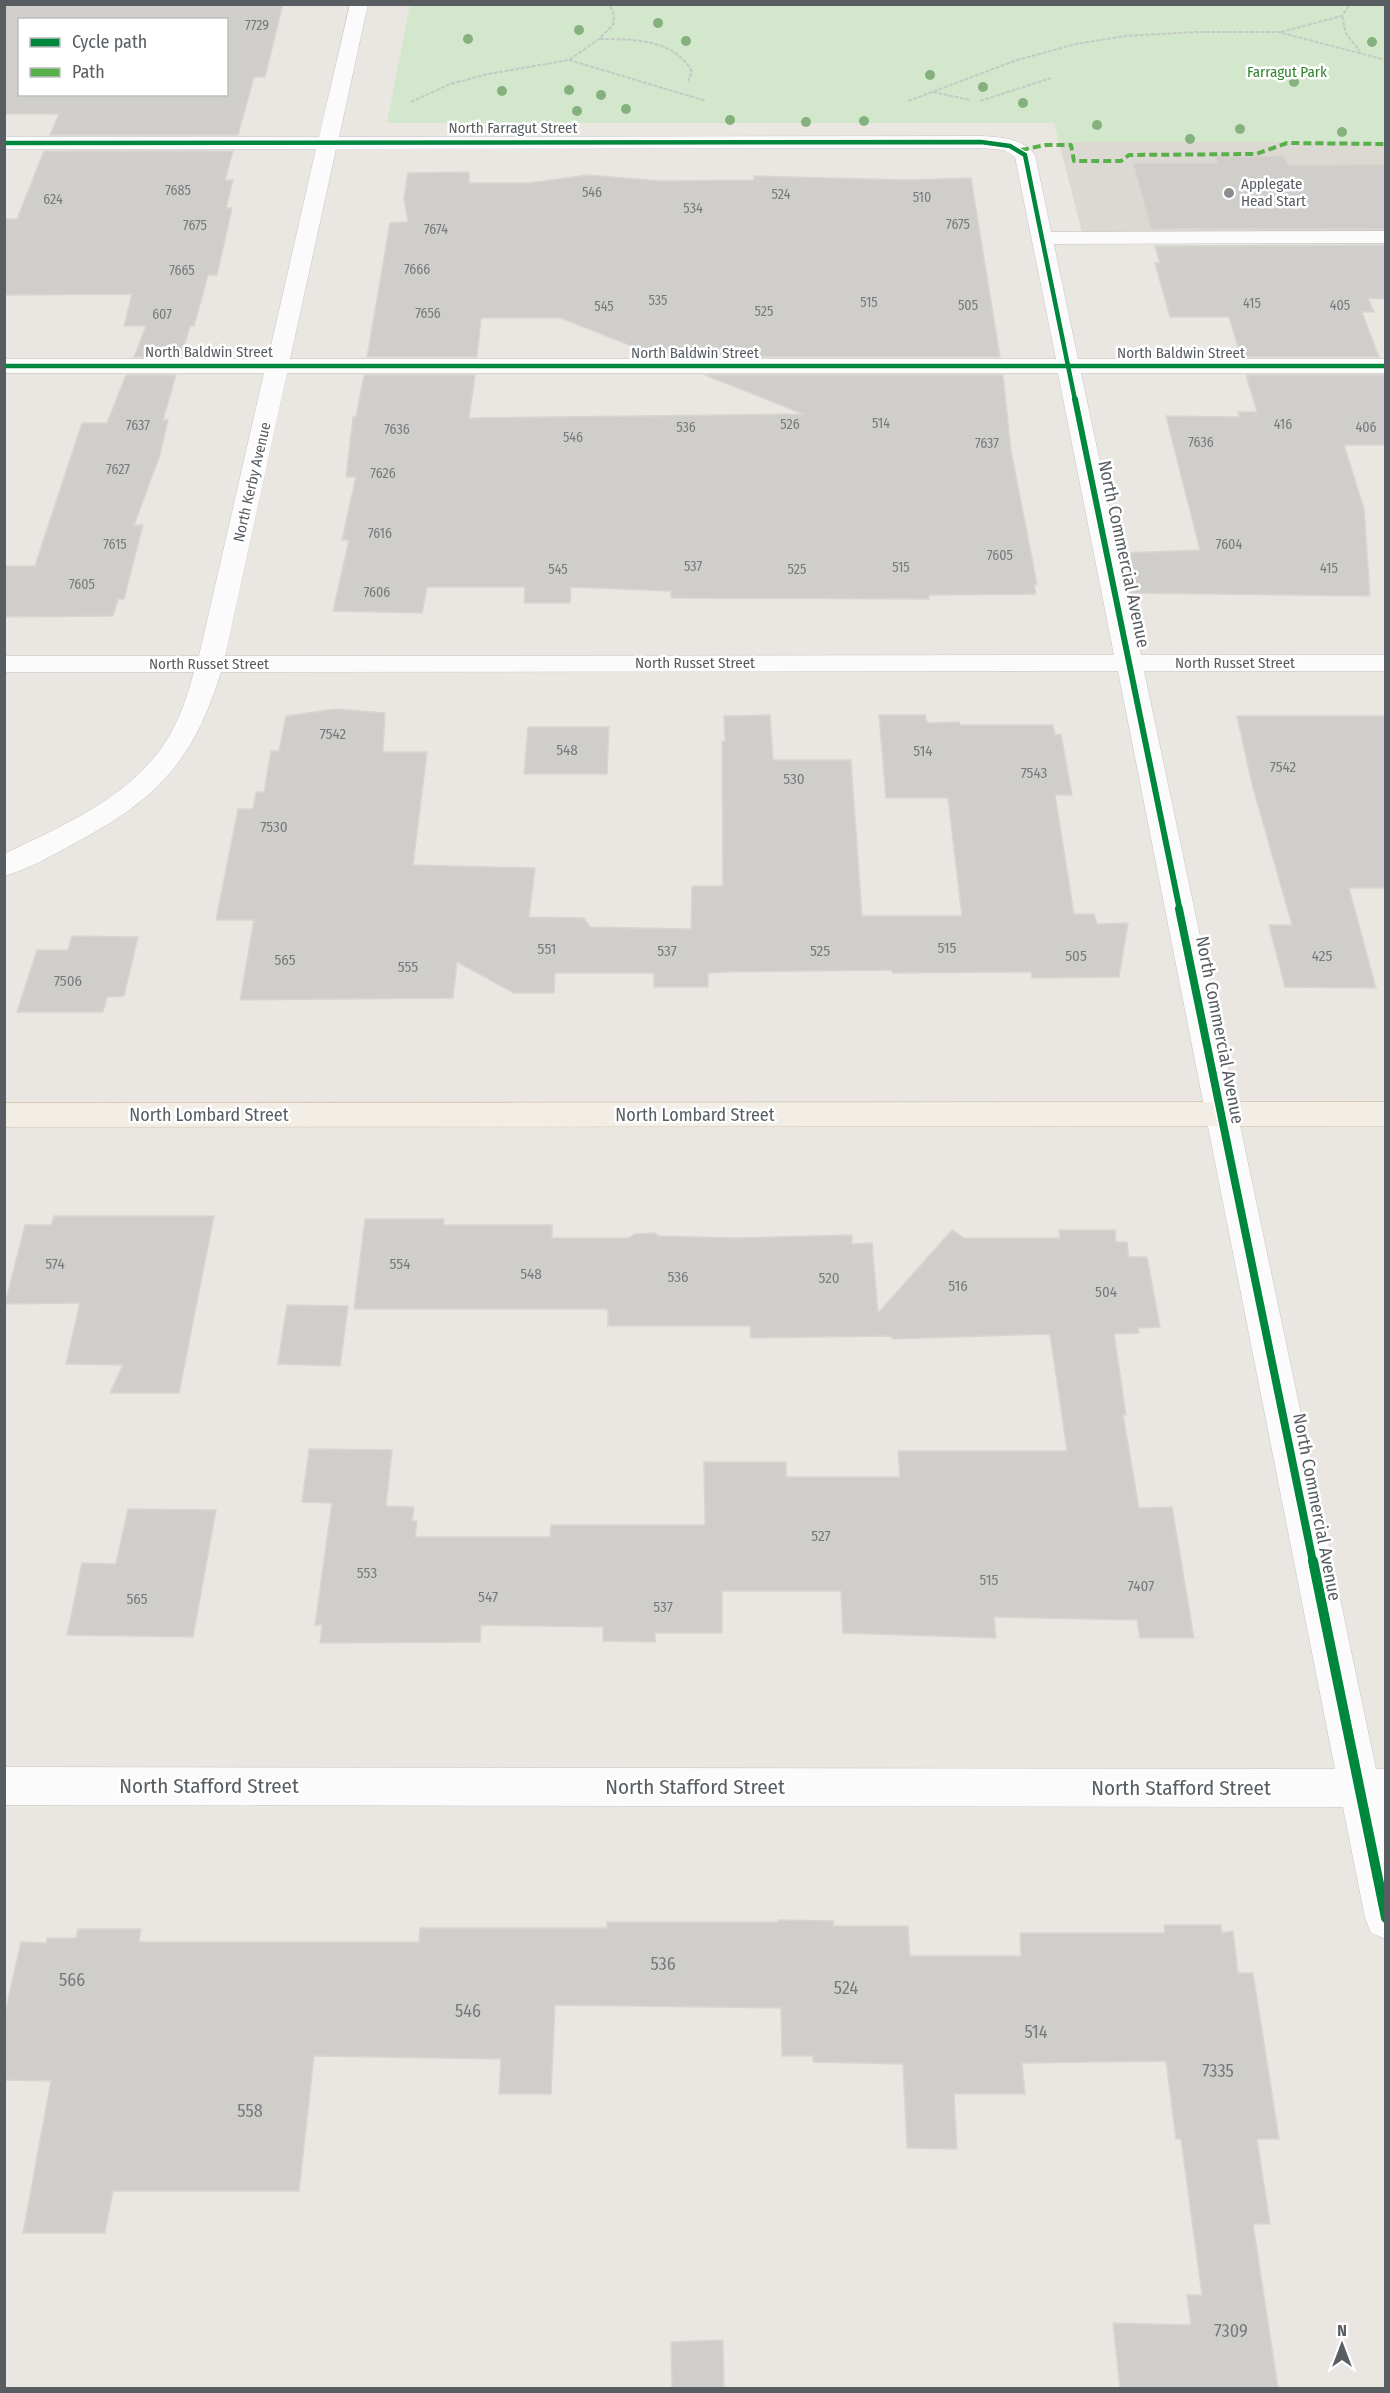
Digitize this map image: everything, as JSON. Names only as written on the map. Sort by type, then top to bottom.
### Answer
[{"type":"main road","name":"North Lombard Street","points":[[4,1115],[1386,1114]]},
{"type":"street","name":"North Kerby Avenue","points":[[4,867],[76,832],[117,807],[153,778],[173,752],[192,717],[210,664],[359,4]]},
{"type":"street","name":"North Farragut Street","points":[[4,143],[981,142],[1000,143],[1021,150]]},
{"type":"street","name":"North Commercial Avenue","points":[[1021,150],[1027,161],[1070,366],[1222,1115],[1372,1788],[1386,1918]]},
{"type":"street","name":"North Baldwin Street","points":[[4,366],[1386,366]]},
{"type":"street","name":"North Russet Street","points":[[4,664],[1386,663]]},
{"type":"street","name":"North Stafford Street","points":[[4,1786],[1372,1788]]},
{"type":"lane","points":[[1043,238],[1386,237]]},
{"type":"path","points":[[404,105],[459,82],[569,60],[607,32],[614,20],[609,4]]},
{"type":"path","points":[[905,102],[1017,60],[1076,44],[1125,36],[1175,33],[1278,32],[1341,16],[1350,4]]},
{"type":"path","points":[[1341,16],[1346,33],[1362,52]]},
{"type":"path","points":[[1278,32],[1386,60]]},
{"type":"path","points":[[599,39],[626,39],[678,54],[690,65],[692,72],[688,81]]},
{"type":"path","points":[[569,60],[706,101],[696,104]]},
{"type":"path","points":[[977,102],[1051,78]]},
{"type":"shaded area","name":"Applegate Head Start","points":[[1059,142],[1385,142],[1385,244],[1085,244]]},
{"type":"green space","name":"Farragut Park","points":[[410,5],[1385,5],[1385,142],[1059,142],[1054,123],[387,123]]},
{"type":"building","points":[[4,4],[283,4],[265,77],[254,77],[238,135],[50,135],[59,114],[4,114]]},
{"type":"building","points":[[44,151],[233,151],[225,180],[233,180],[226,208],[232,208],[217,275],[208,275],[194,326],[190,326],[181,357],[134,357],[146,326],[124,326],[132,294],[4,295],[4,219],[17,219]]},
{"type":"building","points":[[1215,156],[1284,156],[1288,165],[1386,164],[1386,229],[1151,229],[1133,163],[1217,163]]},
{"type":"building","points":[[469,172],[469,183],[530,183],[587,175],[662,181],[754,180],[754,176],[907,180],[971,178],[1000,357],[659,357],[561,318],[481,318],[477,357],[367,357],[390,223],[408,222],[404,198],[408,173]]},
{"type":"building","points":[[1386,245],[1385,299],[1368,298],[1374,312],[1362,312],[1379,357],[1241,357],[1229,317],[1170,317],[1155,263],[1160,263],[1155,246]]},
{"type":"building","points":[[126,375],[176,375],[163,420],[168,420],[160,455],[134,525],[143,525],[124,599],[118,599],[113,616],[4,617],[4,566],[35,566],[82,423],[107,423]]},
{"type":"building","points":[[364,375],[475,375],[469,418],[803,414],[705,375],[1003,375],[1011,451],[1037,584],[1034,584],[1036,594],[929,595],[929,599],[671,598],[671,591],[571,587],[570,603],[524,603],[525,587],[427,587],[422,613],[333,611],[349,540],[342,540],[356,477],[346,477],[353,417],[356,417]]},
{"type":"building","points":[[1246,375],[1386,375],[1386,445],[1344,445],[1364,509],[1370,596],[1130,593],[1122,553],[1200,550],[1166,416],[1240,417],[1238,412],[1257,412]]},
{"type":"building","points":[[336,709],[385,713],[383,752],[427,752],[413,865],[535,868],[529,917],[584,918],[590,927],[691,929],[692,886],[723,886],[722,741],[725,741],[724,716],[770,715],[773,760],[851,760],[862,916],[962,916],[948,798],[886,798],[879,715],[925,715],[927,723],[959,722],[960,725],[1053,725],[1055,735],[1061,734],[1072,795],[1055,795],[1074,914],[1094,914],[1097,924],[1128,923],[1119,977],[1032,978],[1031,972],[893,973],[892,970],[725,972],[708,973],[708,987],[654,987],[654,973],[555,973],[554,993],[514,993],[457,962],[453,998],[240,1000],[254,920],[216,920],[238,809],[253,809],[256,792],[264,792],[271,751],[279,751],[286,716]]},
{"type":"building","points":[[1237,716],[1386,716],[1386,888],[1349,888],[1376,988],[1285,987],[1269,925],[1292,925],[1252,784]]},
{"type":"building","points":[[528,727],[609,727],[607,774],[524,774]]},
{"type":"building","points":[[72,936],[138,937],[124,996],[107,997],[103,1012],[17,1012],[37,950],[68,950]]},
{"type":"building","points":[[54,1216],[214,1216],[179,1393],[110,1393],[123,1365],[66,1364],[80,1303],[5,1304],[25,1225],[51,1225]]},
{"type":"building","points":[[365,1219],[444,1219],[443,1225],[552,1225],[552,1238],[629,1238],[635,1234],[654,1233],[659,1236],[733,1238],[852,1235],[852,1244],[872,1243],[878,1313],[952,1230],[964,1238],[1060,1238],[1059,1230],[1115,1230],[1116,1242],[1127,1242],[1129,1257],[1147,1257],[1160,1327],[1138,1328],[1139,1333],[1114,1334],[1126,1415],[1123,1415],[1139,1508],[1172,1507],[1194,1638],[1140,1638],[1137,1620],[994,1617],[996,1638],[843,1633],[841,1591],[722,1591],[722,1633],[655,1633],[655,1642],[603,1641],[603,1627],[481,1625],[480,1642],[320,1643],[322,1625],[315,1625],[332,1503],[302,1502],[309,1449],[392,1450],[386,1506],[414,1507],[412,1521],[417,1521],[415,1537],[550,1537],[551,1525],[705,1525],[704,1462],[786,1462],[786,1477],[900,1477],[898,1451],[1067,1451],[1050,1334],[892,1339],[892,1336],[751,1338],[750,1326],[608,1326],[608,1309],[354,1309]]},
{"type":"building","points":[[287,1305],[348,1306],[340,1366],[278,1364]]},
{"type":"building","points":[[128,1509],[216,1510],[193,1637],[67,1635],[82,1563],[116,1564]]},
{"type":"building","points":[[779,1920],[834,1921],[833,1926],[908,1926],[910,1956],[1021,1956],[1020,1933],[1165,1933],[1164,1925],[1221,1925],[1222,1933],[1233,1931],[1238,1973],[1253,1973],[1279,2139],[1257,2139],[1270,2224],[1253,2224],[1278,2388],[1120,2388],[1113,2323],[1191,2325],[1187,2295],[1202,2295],[1181,2139],[1176,2139],[1166,2061],[1022,2063],[1025,2094],[954,2094],[957,2149],[907,2148],[903,2064],[813,2062],[813,2056],[782,2056],[781,2008],[555,2005],[551,2094],[499,2094],[501,2059],[314,2056],[299,2191],[113,2191],[105,2233],[23,2233],[51,2081],[4,2080],[4,2017],[21,1942],[46,1943],[47,1938],[76,1938],[78,1929],[141,1929],[139,1942],[419,1942],[420,1928],[607,1928],[607,1922],[779,1922]]},
{"type":"building","points":[[723,2340],[724,2388],[672,2388],[671,2342]]},
{"type":"marked path","points":[[1021,150],[1046,145],[1071,145],[1074,161],[1121,161],[1129,155],[1256,154],[1287,143],[1386,144]]},
{"type":"cycle path","points":[[4,143],[981,142],[1010,146],[1025,155],[1386,1918]]},
{"type":"cycle path","points":[[4,366],[1386,366]]},
{"type":"place","name":"Applegate Head Start","points":[[1229,193]]}]
